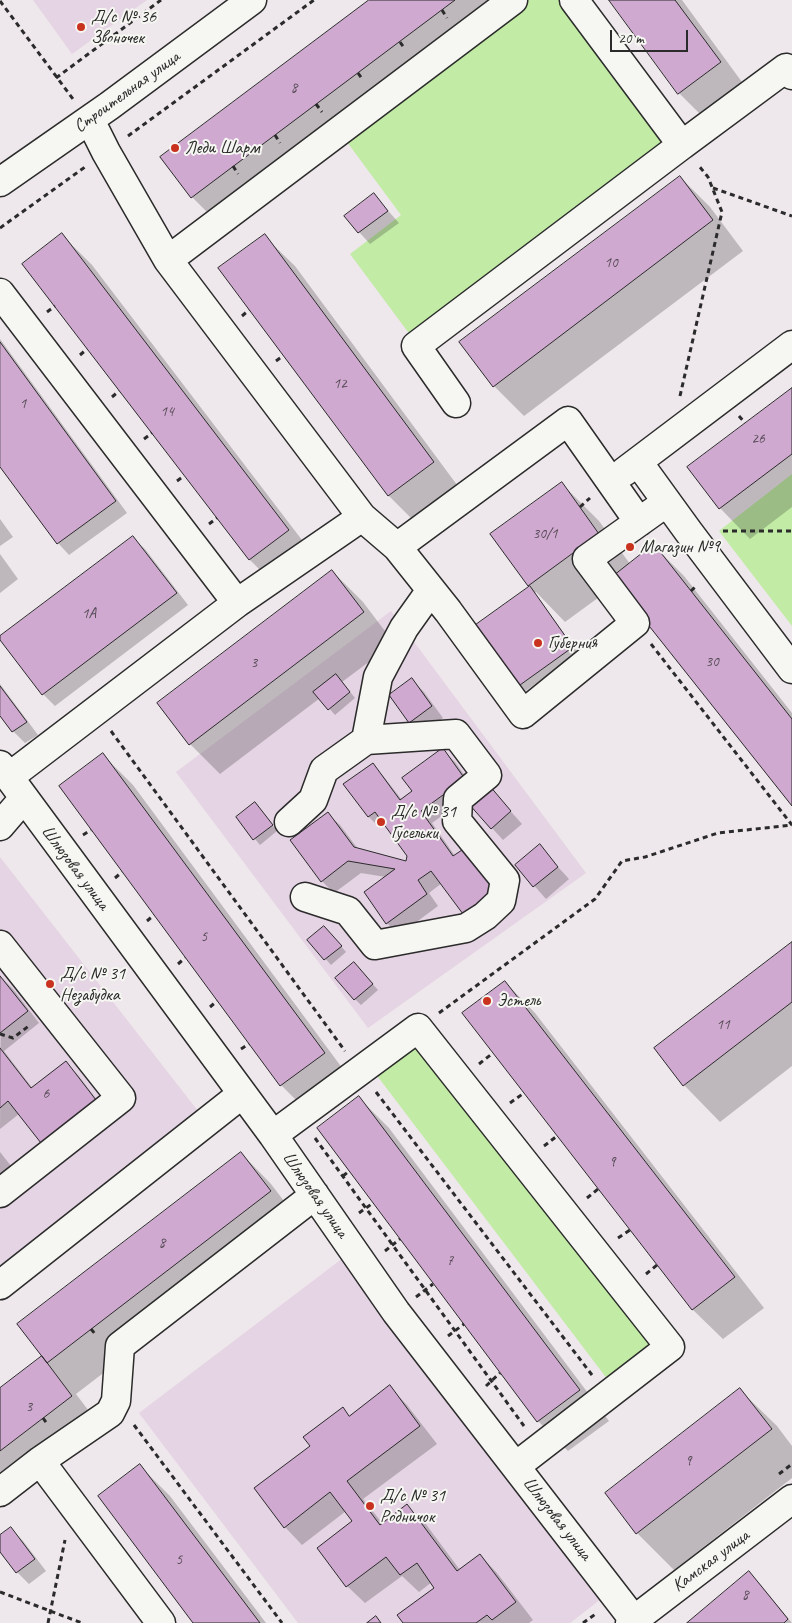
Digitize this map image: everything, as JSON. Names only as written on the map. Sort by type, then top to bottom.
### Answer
[{"type":"street","name":"Строительная улица","points":[[0,182],[90,120],[252,0]]},
{"type":"street","points":[[168,260],[513,0]]},
{"type":"street","points":[[574,0],[682,145]]},
{"type":"street","points":[[456,403],[416,346],[786,68],[792,75]]},
{"type":"street","points":[[90,120],[106,152],[168,260],[362,517],[397,547],[523,714],[635,623],[587,559],[668,502]]},
{"type":"street","points":[[0,293],[237,603]]},
{"type":"street","points":[[610,482],[792,345]]},
{"type":"street","points":[[397,547],[568,421],[639,522]]},
{"type":"street","points":[[638,462],[792,669]]},
{"type":"street","points":[[0,826],[11,780],[237,603],[362,517]]},
{"type":"street","points":[[366,740],[378,677],[404,628],[430,590]]},
{"type":"street","points":[[289,822],[313,800],[324,770],[366,740],[456,734],[487,775],[458,799],[457,820],[505,880],[501,901],[485,916],[466,928],[375,945],[348,911],[304,897]]},
{"type":"street","name":"Шлюзовая улица","points":[[11,780],[273,1135],[396,1312],[516,1466],[632,1621]]},
{"type":"street","points":[[0,945],[121,1098],[0,1193]]},
{"type":"street","points":[[273,1135],[418,1028],[670,1347],[516,1466]]},
{"type":"street","points":[[0,1285],[242,1094]]},
{"type":"street","points":[[0,1492],[40,1461],[110,1413],[116,1401],[120,1346],[315,1194]]},
{"type":"street","points":[[40,1461],[161,1623]]},
{"type":"street","name":"Камская улица","points":[[632,1621],[792,1499]]},
{"type":"path","points":[[56,78],[161,0]]},
{"type":"path","points":[[0,228],[314,0]]},
{"type":"path","points":[[0,2],[56,78],[90,120]]},
{"type":"path","points":[[670,438],[722,212],[708,177],[682,145]]},
{"type":"path","points":[[713,188],[792,216]]},
{"type":"path","points":[[242,316],[250,310]]},
{"type":"path","points":[[275,361],[283,356]]},
{"type":"path","points":[[114,396],[120,391]]},
{"type":"path","points":[[146,438],[152,433]]},
{"type":"path","points":[[179,480],[184,476]]},
{"type":"path","points":[[688,531],[792,531]]},
{"type":"path","points":[[635,623],[792,825]]},
{"type":"path","points":[[418,1028],[595,899],[622,861],[645,857],[718,833],[792,825]]},
{"type":"path","points":[[210,1006],[217,1001]]},
{"type":"path","points":[[0,1034],[13,1038],[51,1010]]},
{"type":"path","points":[[488,1057],[493,1053]]},
{"type":"path","points":[[518,1097],[524,1093]]},
{"type":"path","points":[[299,1115],[540,1448]]},
{"type":"path","points":[[551,1140],[557,1136]]},
{"type":"path","points":[[343,1176],[349,1171]]},
{"type":"path","points":[[393,1245],[400,1239]]},
{"type":"path","points":[[455,1331],[464,1324]]},
{"type":"path","points":[[116,1401],[282,1623]]},
{"type":"path","points":[[0,1592],[82,1623]]},
{"type":"shaded area","name":"Д/с № 36 Звоночек","points":[[33,0],[147,0],[72,54]]},
{"type":"shaded area","name":"Д/с № 31 Гусельки","points":[[391,611],[586,873],[368,1028],[176,772]]},
{"type":"shaded area","name":"Д/с № 31 Незабудка","points":[[0,857],[198,1111],[0,1270]]},
{"type":"shaded area","name":"Д/с № 31 Родничок","points":[[343,1258],[601,1599],[570,1623],[298,1623],[139,1413]]},
{"type":"green space","points":[[529,0],[561,0],[668,144],[411,336],[350,254],[401,215],[344,138]]},
{"type":"green space","points":[[792,474],[792,626],[719,531]]},
{"type":"green space","points":[[419,1040],[652,1347],[608,1380],[375,1073]]},
{"type":"building","points":[[369,0],[455,0],[191,198],[160,157]]},
{"type":"building","points":[[609,0],[675,0],[721,62],[678,94]]},
{"type":"building","points":[[680,176],[713,220],[493,387],[459,342]]},
{"type":"building","points":[[374,193],[388,211],[358,233],[344,216]]},
{"type":"building","points":[[62,233],[289,530],[249,560],[22,264]]},
{"type":"building","points":[[265,234],[434,462],[388,496],[218,268]]},
{"type":"building","points":[[0,342],[116,501],[57,544],[0,467]]},
{"type":"building","points":[[792,388],[792,454],[719,509],[687,467]]},
{"type":"building","points":[[562,482],[599,534],[528,586],[490,534]]},
{"type":"building","points":[[133,536],[177,593],[42,695],[0,640],[0,636]]},
{"type":"building","points":[[654,544],[792,719],[792,806],[611,578]]},
{"type":"building","points":[[332,570],[364,612],[189,745],[157,703]]},
{"type":"building","points":[[530,586],[573,647],[513,690],[470,629]]},
{"type":"building","points":[[336,674],[350,692],[328,710],[313,692]]},
{"type":"building","points":[[412,678],[432,706],[409,723],[389,695]]},
{"type":"building","points":[[0,686],[27,722],[12,732],[0,716]]},
{"type":"building","points":[[443,748],[465,779],[421,811],[453,856],[465,848],[495,890],[463,914],[431,871],[418,880],[427,894],[386,924],[364,892],[395,869],[348,861],[321,882],[290,840],[328,812],[354,847],[406,861],[407,856],[375,812],[368,817],[343,784],[373,763],[400,800],[412,791],[402,778]]},
{"type":"building","points":[[103,753],[325,1053],[280,1086],[59,786]]},
{"type":"building","points":[[489,785],[511,811],[491,829],[468,803]]},
{"type":"building","points":[[255,802],[273,825],[253,840],[236,817]]},
{"type":"building","points":[[540,844],[558,867],[533,887],[515,865]]},
{"type":"building","points":[[324,926],[342,946],[324,960],[307,940]]},
{"type":"building","points":[[792,942],[792,1002],[683,1086],[654,1048]]},
{"type":"building","points":[[354,962],[373,984],[354,1000],[335,978]]},
{"type":"building","points":[[0,976],[28,1011],[0,1033]]},
{"type":"building","points":[[505,981],[735,1277],[692,1310],[462,1013]]},
{"type":"building","points":[[0,1048],[31,1088],[66,1061],[96,1100],[41,1143],[8,1101],[0,1108]]},
{"type":"building","points":[[359,1096],[580,1390],[537,1422],[317,1128]]},
{"type":"building","points":[[241,1152],[271,1191],[47,1363],[17,1324]]},
{"type":"building","points":[[42,1356],[72,1396],[0,1451],[0,1388]]},
{"type":"building","points":[[390,1385],[420,1426],[347,1481],[380,1525],[407,1504],[457,1571],[480,1554],[516,1602],[492,1620],[487,1615],[476,1623],[403,1623],[397,1615],[434,1588],[417,1563],[400,1575],[386,1557],[346,1587],[317,1548],[352,1521],[330,1492],[284,1528],[254,1488],[310,1446],[303,1437],[343,1407],[349,1416]]},
{"type":"building","points":[[740,1388],[772,1429],[636,1534],[605,1493]]},
{"type":"building","points":[[140,1464],[260,1623],[193,1623],[98,1496]]},
{"type":"building","points":[[11,1527],[35,1559],[16,1573],[0,1552],[0,1535]]},
{"type":"building","points":[[749,1571],[788,1619],[784,1623],[687,1623]]},
{"type":"building","points":[[376,1616],[381,1623],[367,1623]]},
{"type":"place","name":"Д/с № 36 Звоночек","points":[[81,27]]},
{"type":"place","name":"Леди Шарм","points":[[175,148]]},
{"type":"place","name":"Магазин №9","points":[[630,547]]},
{"type":"place","name":"Губерния","points":[[538,643]]},
{"type":"place","name":"Д/с № 31 Гусельки","points":[[381,822]]},
{"type":"place","name":"Д/с № 31 Незабудка","points":[[50,984]]},
{"type":"place","name":"Эстель","points":[[487,1001]]},
{"type":"place","name":"Д/с № 31 Родничок","points":[[370,1506]]}]
